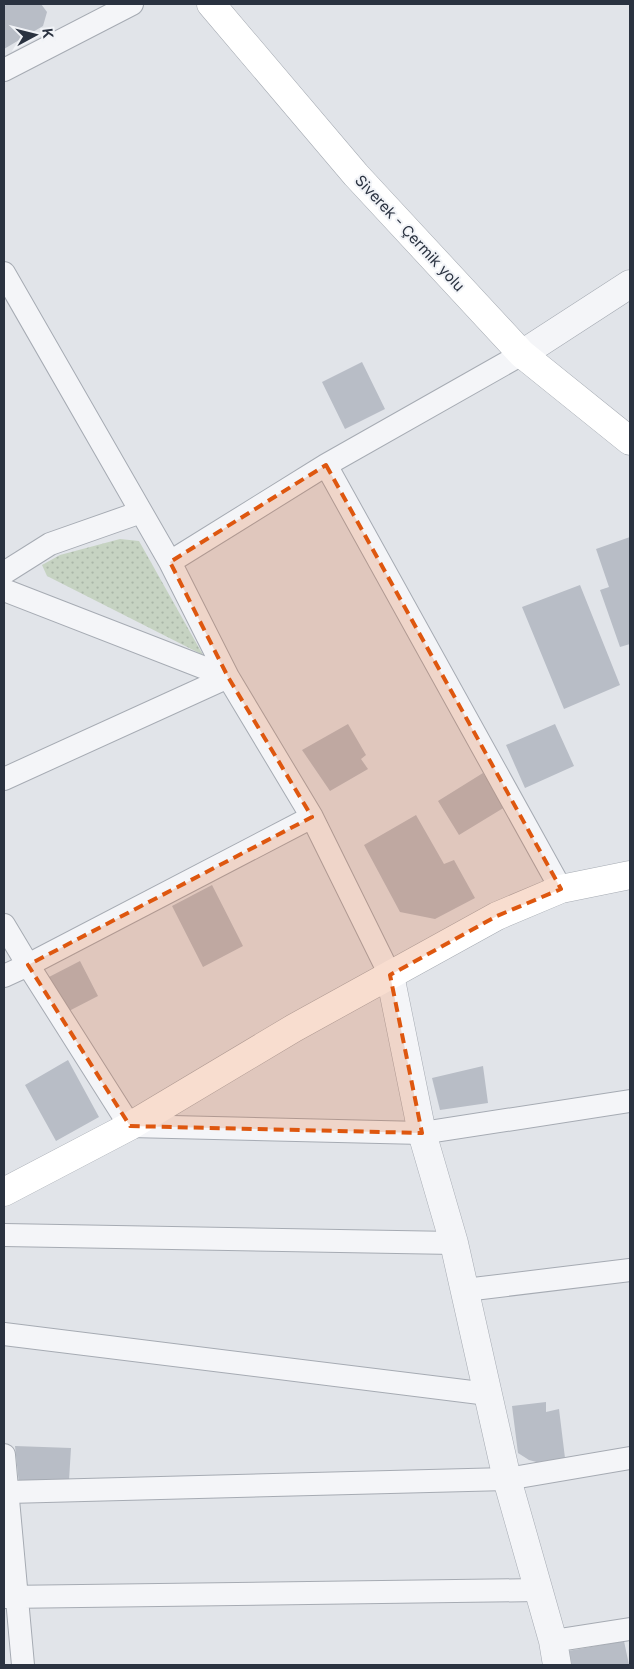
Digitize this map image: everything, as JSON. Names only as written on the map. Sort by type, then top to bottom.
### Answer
[{"type":"main road","name":"Siverek - Çermik yolu","points":[[212,4],[356,175],[522,354],[630,441]]},
{"type":"main road","points":[[4,1192],[130,1126],[294,1028],[497,916],[561,889],[630,875]]},
{"type":"street","points":[[4,70],[132,4]]},
{"type":"street","points":[[4,273],[170,562],[228,677],[312,817],[390,975],[422,1133],[454,1243],[507,1479],[555,1653],[630,1629]]},
{"type":"street","points":[[170,562],[326,465],[522,354],[630,284]]},
{"type":"street","points":[[326,465],[561,889]]},
{"type":"street","points":[[4,573],[50,544],[141,512]]},
{"type":"street","points":[[4,590],[228,677]]},
{"type":"street","points":[[4,779],[228,677]]},
{"type":"street","points":[[4,976],[312,817]]},
{"type":"street","points":[[4,925],[130,1126],[422,1133],[630,1101]]},
{"type":"street","points":[[4,1235],[454,1243]]},
{"type":"street","points":[[464,1290],[630,1270]]},
{"type":"street","points":[[4,1334],[488,1394]]},
{"type":"street","points":[[4,1456],[8,1492],[10,1596],[23,1665]]},
{"type":"street","points":[[8,1492],[507,1479],[630,1458]]},
{"type":"street","points":[[10,1596],[538,1590]]},
{"type":"highlighted area","points":[[326,465],[561,889],[497,916],[390,975],[422,1133],[130,1126],[28,965],[312,817],[228,677],[170,562]]},
{"type":"green space","points":[[120,539],[139,541],[203,655],[47,576],[42,565],[60,555]]},
{"type":"building","points":[[8,4],[41,4],[47,12],[43,26],[4,49],[4,6]]},
{"type":"building","points":[[362,362],[385,409],[345,429],[322,382]]},
{"type":"building","points":[[630,537],[630,644],[620,647],[600,590],[609,587],[596,549]]},
{"type":"building","points":[[580,585],[620,685],[564,709],[522,607]]},
{"type":"building","points":[[348,724],[366,755],[361,759],[368,769],[330,791],[302,750]]},
{"type":"building","points":[[555,724],[574,766],[525,788],[506,745]]},
{"type":"building","points":[[483,773],[505,807],[459,835],[438,801]]},
{"type":"building","points":[[416,815],[444,864],[454,860],[475,898],[435,919],[400,912],[364,845]]},
{"type":"building","points":[[212,885],[243,946],[203,967],[172,906]]},
{"type":"building","points":[[80,961],[98,996],[67,1012],[49,977]]},
{"type":"building","points":[[68,1060],[99,1117],[56,1141],[25,1085]]},
{"type":"building","points":[[483,1066],[488,1103],[440,1110],[432,1078]]},
{"type":"building","points":[[546,1402],[546,1412],[559,1409],[565,1458],[540,1463],[529,1460],[518,1453],[512,1406]]},
{"type":"building","points":[[15,1446],[71,1448],[69,1480],[19,1484]]},
{"type":"building","points":[[624,1641],[629,1665],[571,1665],[568,1651]]}]
